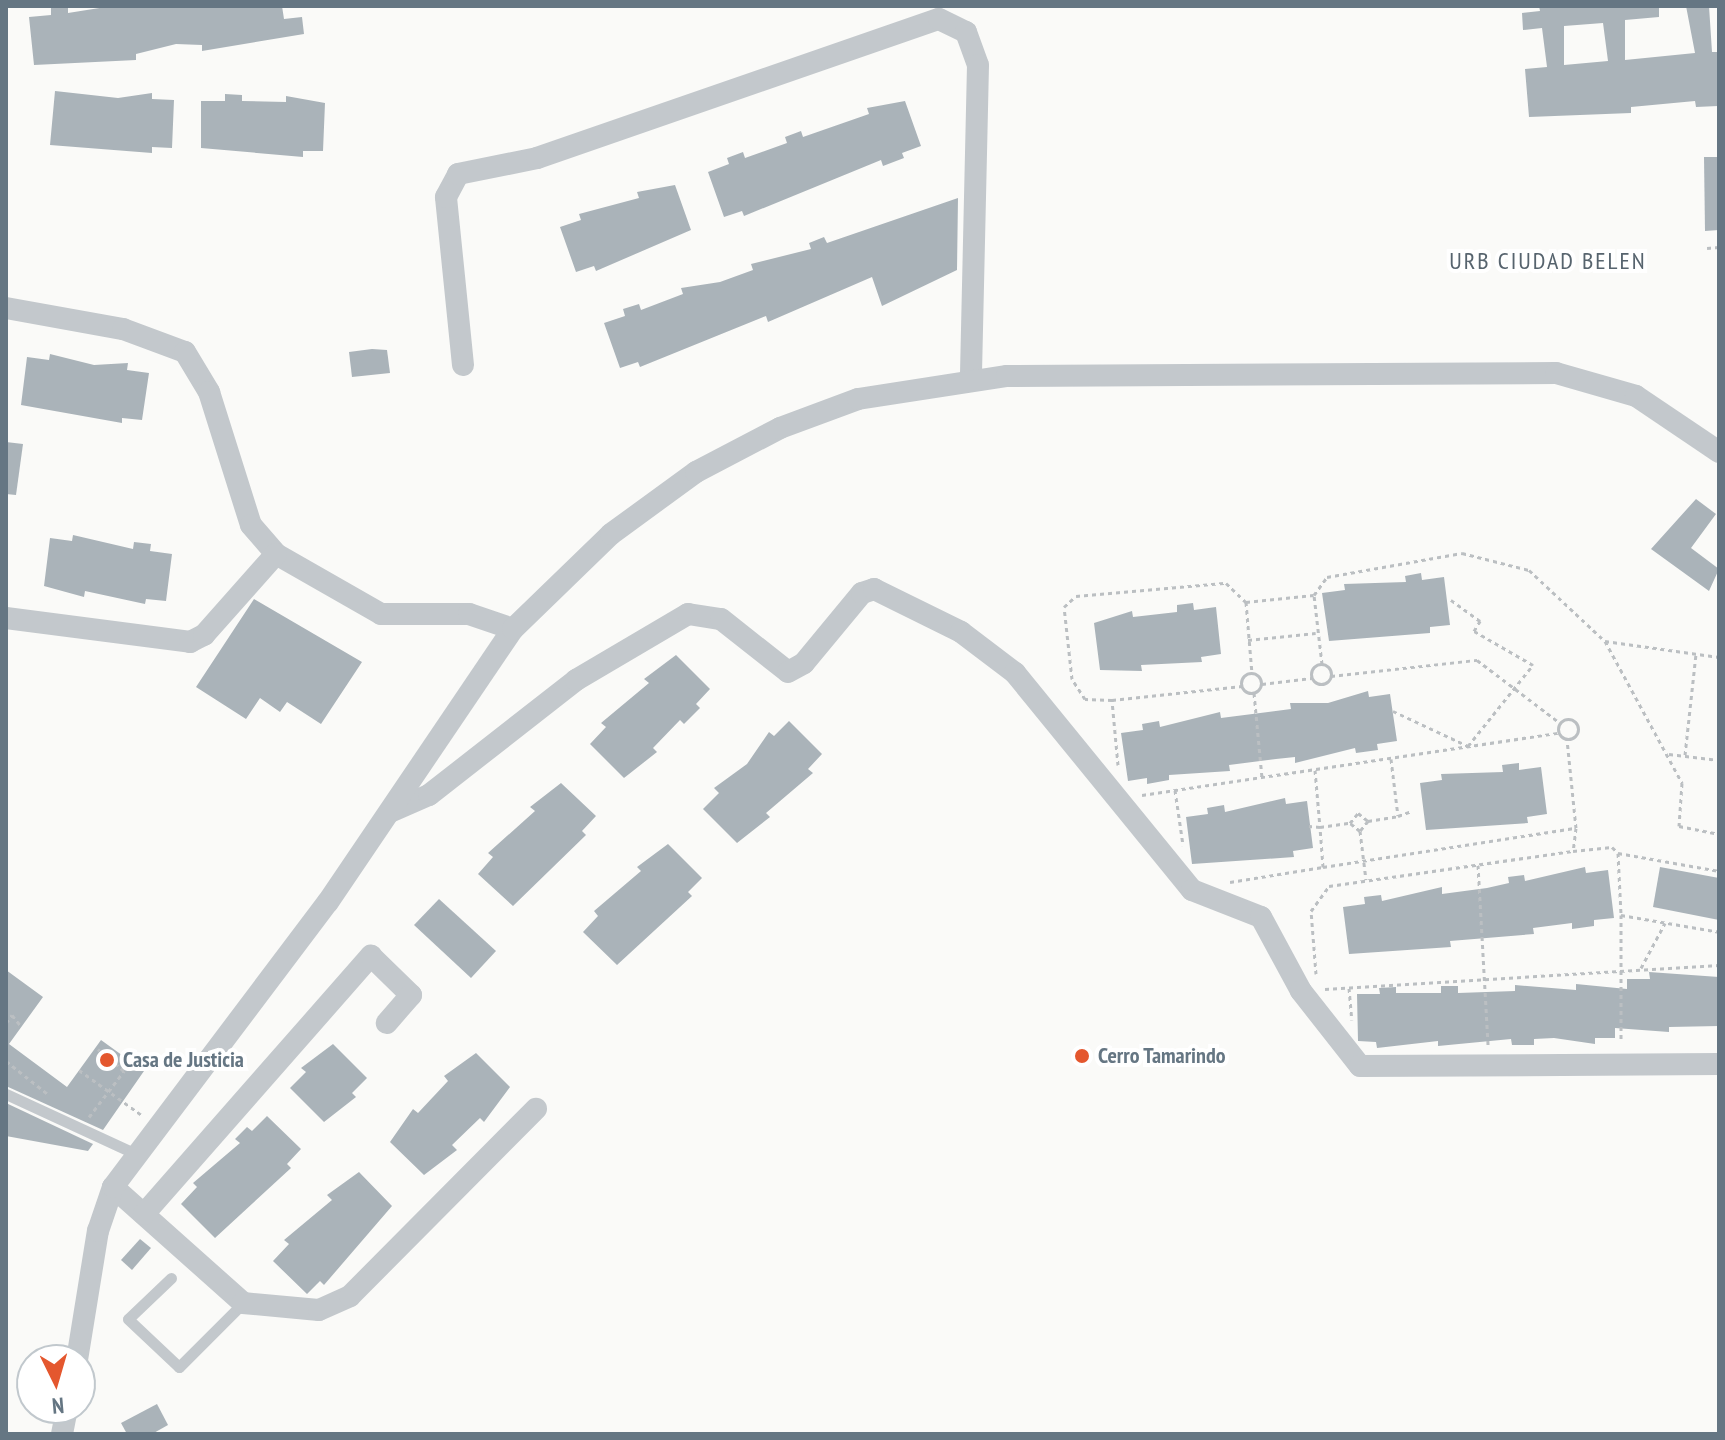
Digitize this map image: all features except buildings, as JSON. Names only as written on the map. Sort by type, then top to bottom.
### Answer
[{"type":"street","points":[[463,365],[446,197],[458,174],[537,158],[939,19],[966,32],[978,65],[971,378]]},
{"type":"street","points":[[6,308],[123,329],[185,352],[209,392],[251,525],[276,554],[381,614],[469,614],[513,629]]},
{"type":"street","points":[[80,1344],[98,1231],[113,1187],[390,812],[513,629],[652,500],[741,447],[858,399],[971,378],[1556,373],[1636,396],[1719,452]]},
{"type":"street","points":[[6,618],[190,642],[204,635],[276,554]]},
{"type":"street","points":[[390,812],[399,813],[429,795],[576,680],[688,614],[721,619],[788,672],[804,663],[862,593],[874,589],[961,632],[1015,673],[1192,890],[1261,917],[1301,991],[1360,1066],[1719,1064]]},
{"type":"street","points":[[144,1214],[371,956],[411,995],[387,1023]]},
{"type":"street","points":[[113,1187],[243,1303],[311,1311],[350,1296],[536,1109]]},
{"type":"lane","points":[[6,1094],[138,1155]]},
{"type":"lane","points":[[171,1278],[128,1319],[179,1367],[243,1303]]},
{"type":"path","points":[[1707,248],[1719,247]]},
{"type":"path","points":[[1331,676],[1322,664],[1314,595],[1327,577],[1462,553],[1529,570],[1605,641],[1682,783],[1679,826],[1719,834]]},
{"type":"path","points":[[1254,693],[1242,686],[1112,700],[1085,699],[1072,679],[1064,607],[1076,596],[1226,583],[1246,602],[1252,673],[1262,684]]},
{"type":"path","points":[[1246,602],[1314,595]]},
{"type":"path","points":[[1451,600],[1480,621],[1474,631],[1533,665],[1468,746]]},
{"type":"path","points":[[1248,640],[1318,633]]},
{"type":"path","points":[[1605,641],[1719,657]]},
{"type":"path","points":[[1685,755],[1696,654]]},
{"type":"path","points":[[1312,678],[1320,685],[1331,676],[1477,660],[1560,723],[1577,724],[1576,735],[1567,739]]},
{"type":"path","points":[[1262,777],[1254,693],[1262,684],[1312,678],[1322,664]]},
{"type":"path","points":[[1242,686],[1252,673]]},
{"type":"path","points":[[1112,700],[1120,777]]},
{"type":"path","points":[[1393,711],[1468,746]]},
{"type":"path","points":[[1559,733],[1560,723]]},
{"type":"path","points":[[1133,796],[1559,733],[1567,739],[1576,828],[1573,851]]},
{"type":"path","points":[[1669,754],[1719,760]]},
{"type":"path","points":[[1391,759],[1398,816]]},
{"type":"path","points":[[1315,769],[1323,867]]},
{"type":"path","points":[[1175,790],[1183,847]]},
{"type":"path","points":[[1366,880],[1360,831],[1368,821],[1412,811]]},
{"type":"path","points":[[1309,826],[1350,823],[1358,813],[1368,821]]},
{"type":"path","points":[[1350,823],[1360,831]]},
{"type":"path","points":[[1214,884],[1576,828]]},
{"type":"path","points":[[1719,871],[1618,853],[1612,847],[1329,886],[1311,911],[1317,989],[1719,965]]},
{"type":"path","points":[[1618,853],[1621,1042]]},
{"type":"path","points":[[1478,865],[1489,1059]]},
{"type":"path","points":[[1621,915],[1719,932]]},
{"type":"path","points":[[1641,968],[1665,923]]},
{"type":"path","points":[[6,1023],[12,1015],[21,1026]]},
{"type":"path","points":[[77,1117],[96,1113],[124,1071],[98,1049]]},
{"type":"path","points":[[6,1061],[53,1098]]},
{"type":"path","points":[[79,1070],[159,1127]]},
{"type":"place","name":"Cerro Tamarindo","points":[[1082,1056]]},
{"type":"place","name":"Casa de Justicia","points":[[107,1060]]},
{"type":"district","name":"URB CIUDAD BELEN","points":[[1548,261]]}]
